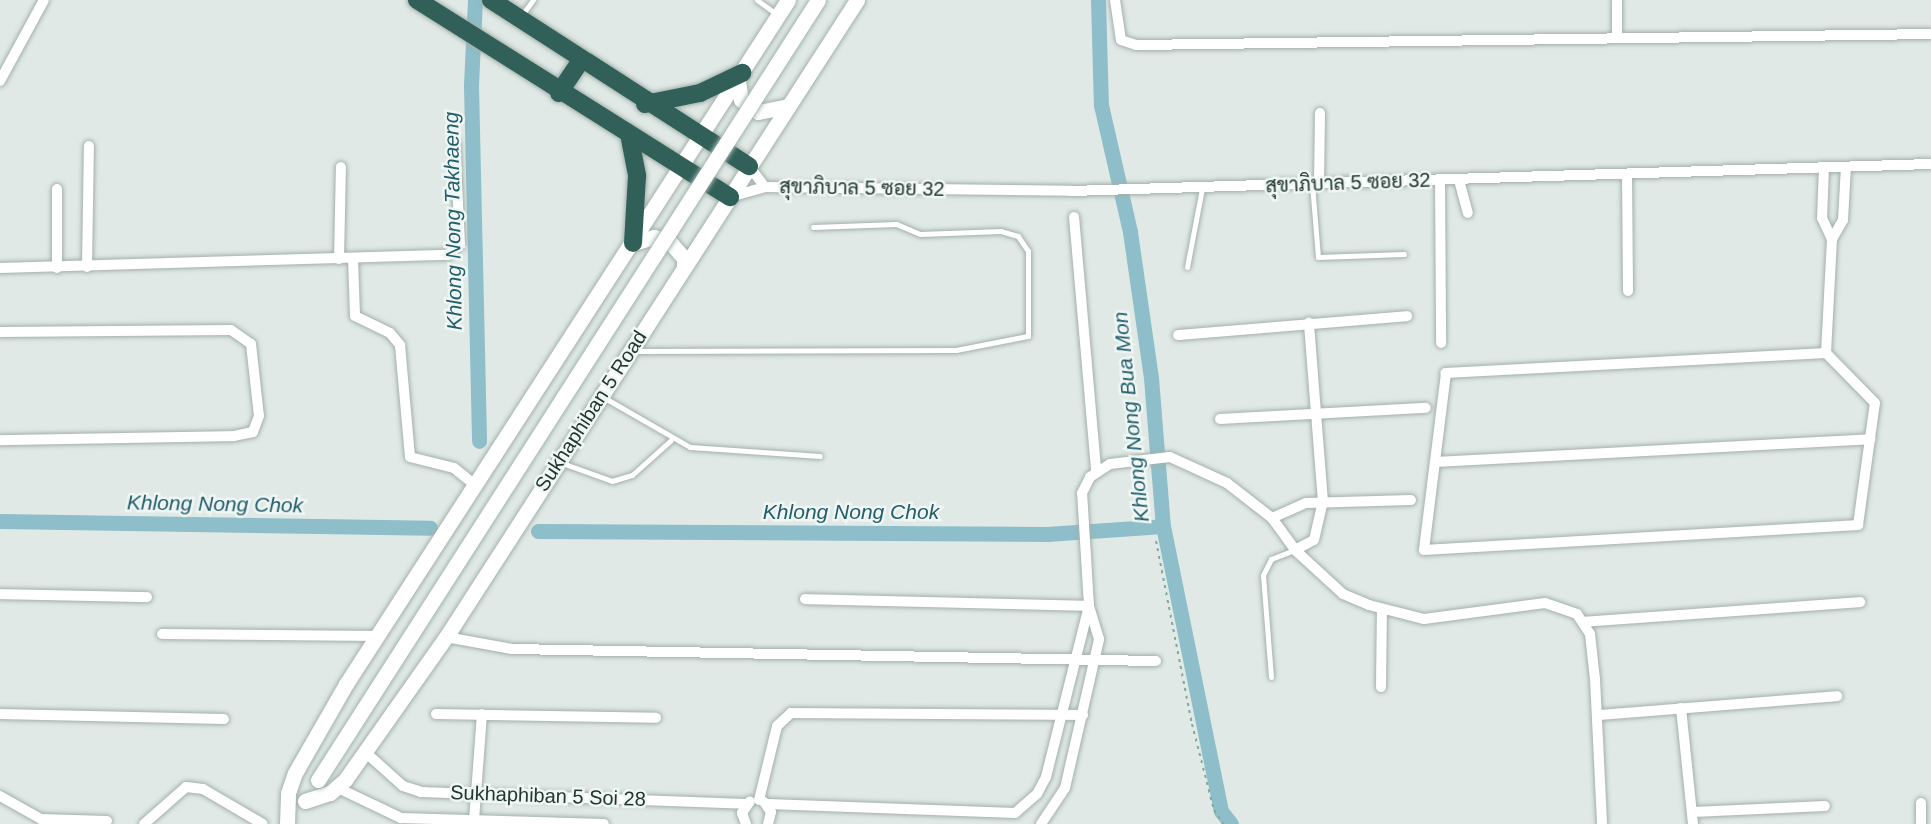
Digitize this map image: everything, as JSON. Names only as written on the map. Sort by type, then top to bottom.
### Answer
[{"type":"highway","points":[[417,0],[630,139],[681,165],[730,197]]},
{"type":"highway","points":[[491,0],[645,104],[749,166]]},
{"type":"highway","points":[[559,93],[581,60]]},
{"type":"highway","points":[[645,104],[700,93],[740,77]]},
{"type":"highway","points":[[630,139],[637,176],[633,243]]},
{"type":"main road","name":"Sukhaphiban 5 Road","points":[[288,824],[288,793],[295,773],[378,636],[788,0]]},
{"type":"main road","name":"Sukhaphiban 5 Road","points":[[288,824],[305,801],[818,0]]},
{"type":"main road","name":"Sukhaphiban 5 Road","points":[[338,788],[446,637],[857,0]]},
{"type":"main road","points":[[740,77],[745,106],[758,112],[788,106]]},
{"type":"main road","points":[[633,243],[654,237],[669,241],[684,258],[684,268]]},
{"type":"main road","points":[[305,801],[338,788]]},
{"type":"street","points":[[0,81],[44,0]]},
{"type":"street","points":[[1115,0],[1120,40],[1136,45],[1617,36],[1931,34]]},
{"type":"street","points":[[1617,0],[1617,36]]},
{"type":"street","points":[[1316,184],[1320,113]]},
{"type":"street","points":[[0,268],[339,259],[456,251],[454,143]]},
{"type":"street","points":[[87,267],[89,146]]},
{"type":"street","name":"สุขาภิบาล 5 ซอย 32","points":[[730,197],[765,187],[1130,190],[1931,164]]},
{"type":"street","name":"สุขาภิบาล 5 ซอย 32","points":[[749,166],[765,187]]},
{"type":"street","points":[[339,259],[340,167]]},
{"type":"street","points":[[1824,167],[1822,218],[1832,239]]},
{"type":"street","points":[[1826,353],[1446,373],[1424,550],[1858,525],[1875,403],[1826,353],[1832,239],[1843,219],[1846,167]]},
{"type":"street","points":[[1627,174],[1628,291]]},
{"type":"street","points":[[1440,180],[1441,343]]},
{"type":"street","points":[[1459,180],[1468,213]]},
{"type":"street","points":[[57,189],[57,268]]},
{"type":"street","points":[[1041,824],[1065,788],[1096,661],[1099,639],[1089,606],[1081,522],[1082,494],[1096,471],[1074,217]]},
{"type":"street","points":[[353,258],[355,316],[390,333],[400,345],[410,457],[454,468],[475,485]]},
{"type":"street","points":[[1178,335],[1407,316]]},
{"type":"street","points":[[1295,550],[1314,540],[1323,502],[1309,323]]},
{"type":"street","points":[[0,332],[231,330],[251,344],[259,416],[253,432],[234,436],[0,440]]},
{"type":"street","points":[[1220,419],[1426,408]]},
{"type":"street","points":[[1435,462],[1870,439]]},
{"type":"street","points":[[1096,471],[1128,461],[1170,458],[1221,479],[1272,518],[1295,550],[1343,594],[1382,609],[1424,619],[1545,603],[1565,608],[1583,622],[1590,634],[1598,715],[1602,824]]},
{"type":"street","points":[[1272,518],[1289,506],[1323,502],[1411,500]]},
{"type":"street","points":[[0,594],[147,597]]},
{"type":"street","points":[[805,599],[1089,606]]},
{"type":"street","points":[[1583,622],[1860,602]]},
{"type":"street","name":"Sukhaphiban 5 Soi 28","points":[[364,751],[403,786],[421,792],[479,792],[746,804],[764,802],[976,818],[1015,813],[1033,799],[1046,777],[1076,660],[1078,638],[1089,606]]},
{"type":"street","points":[[1381,687],[1382,609]]},
{"type":"street","points":[[162,634],[378,636]]},
{"type":"street","points":[[446,637],[512,649],[1156,661]]},
{"type":"street","points":[[1078,638],[1099,639]]},
{"type":"street","points":[[1598,715],[1837,696]]},
{"type":"street","points":[[1681,708],[1693,824]]},
{"type":"street","points":[[768,824],[764,802],[777,726],[791,713],[1064,712],[1083,715]]},
{"type":"street","points":[[0,714],[224,719]]},
{"type":"street","points":[[436,714],[656,718]]},
{"type":"street","points":[[474,820],[479,792],[482,714]]},
{"type":"street","points":[[144,824],[186,787],[203,789],[263,824]]},
{"type":"street","name":"Sukhaphiban 5 Soi 28","points":[[338,788],[401,818],[604,824]]},
{"type":"street","points":[[0,796],[41,819],[107,821]]},
{"type":"street","points":[[1921,803],[1921,824]]},
{"type":"street","points":[[746,804],[746,824]]},
{"type":"street","points":[[1693,812],[1825,806]]},
{"type":"lane","points":[[518,18],[533,0]]},
{"type":"lane","points":[[757,0],[778,15]]},
{"type":"lane","points":[[1316,184],[1317,257],[1404,254]]},
{"type":"lane","points":[[1187,267],[1202,188]]},
{"type":"lane","points":[[630,351],[956,350],[1028,336],[1028,251],[1018,236],[1001,231],[920,234],[896,224],[813,227]]},
{"type":"lane","points":[[601,396],[671,440],[710,452],[820,456]]},
{"type":"lane","points":[[559,461],[595,479],[612,481],[632,475],[671,440]]},
{"type":"lane","points":[[1271,677],[1263,575],[1271,559],[1295,550]]},
{"type":"path","points":[[1156,541],[1192,724],[1214,810],[1222,824]]},
{"type":"waterway","name":"Khlong Nong Takhaeng","points":[[475,0],[471,86],[479,441]]},
{"type":"waterway","name":"Khlong Nong Bua Mon","points":[[1098,0],[1101,105],[1130,232],[1151,378],[1163,526],[1221,811],[1231,824]]},
{"type":"waterway","name":"Khlong Nong Chok","points":[[0,521],[430,528]]},
{"type":"waterway","name":"Khlong Nong Chok","points":[[538,531],[1047,534],[1163,526]]}]
